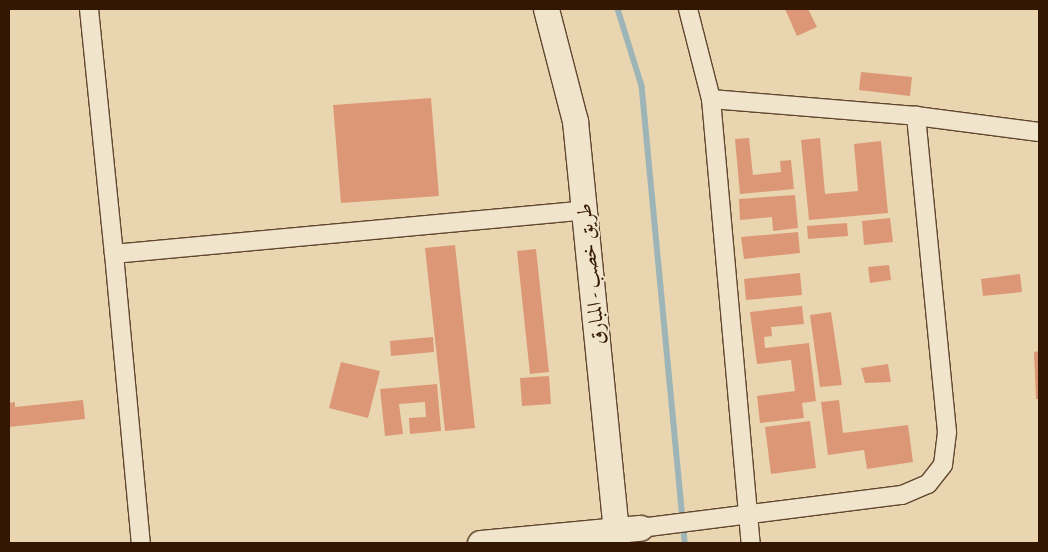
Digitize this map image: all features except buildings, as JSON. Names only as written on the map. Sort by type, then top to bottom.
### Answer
[{"type":"main road","name":"طريق خصب - المبارق","points":[[546,9],[575,120],[624,534]]},
{"type":"main road","points":[[480,543],[624,534]]},
{"type":"street","points":[[89,9],[141,543]]},
{"type":"street","points":[[688,9],[711,100],[751,543]]},
{"type":"street","points":[[711,100],[916,116],[1039,132]]},
{"type":"street","points":[[624,534],[727,516],[748,515],[902,495],[928,484],[942,465],[947,432],[916,116]]},
{"type":"street","points":[[114,254],[585,210]]},
{"type":"waterway","points":[[618,9],[642,86],[685,543]]}]
